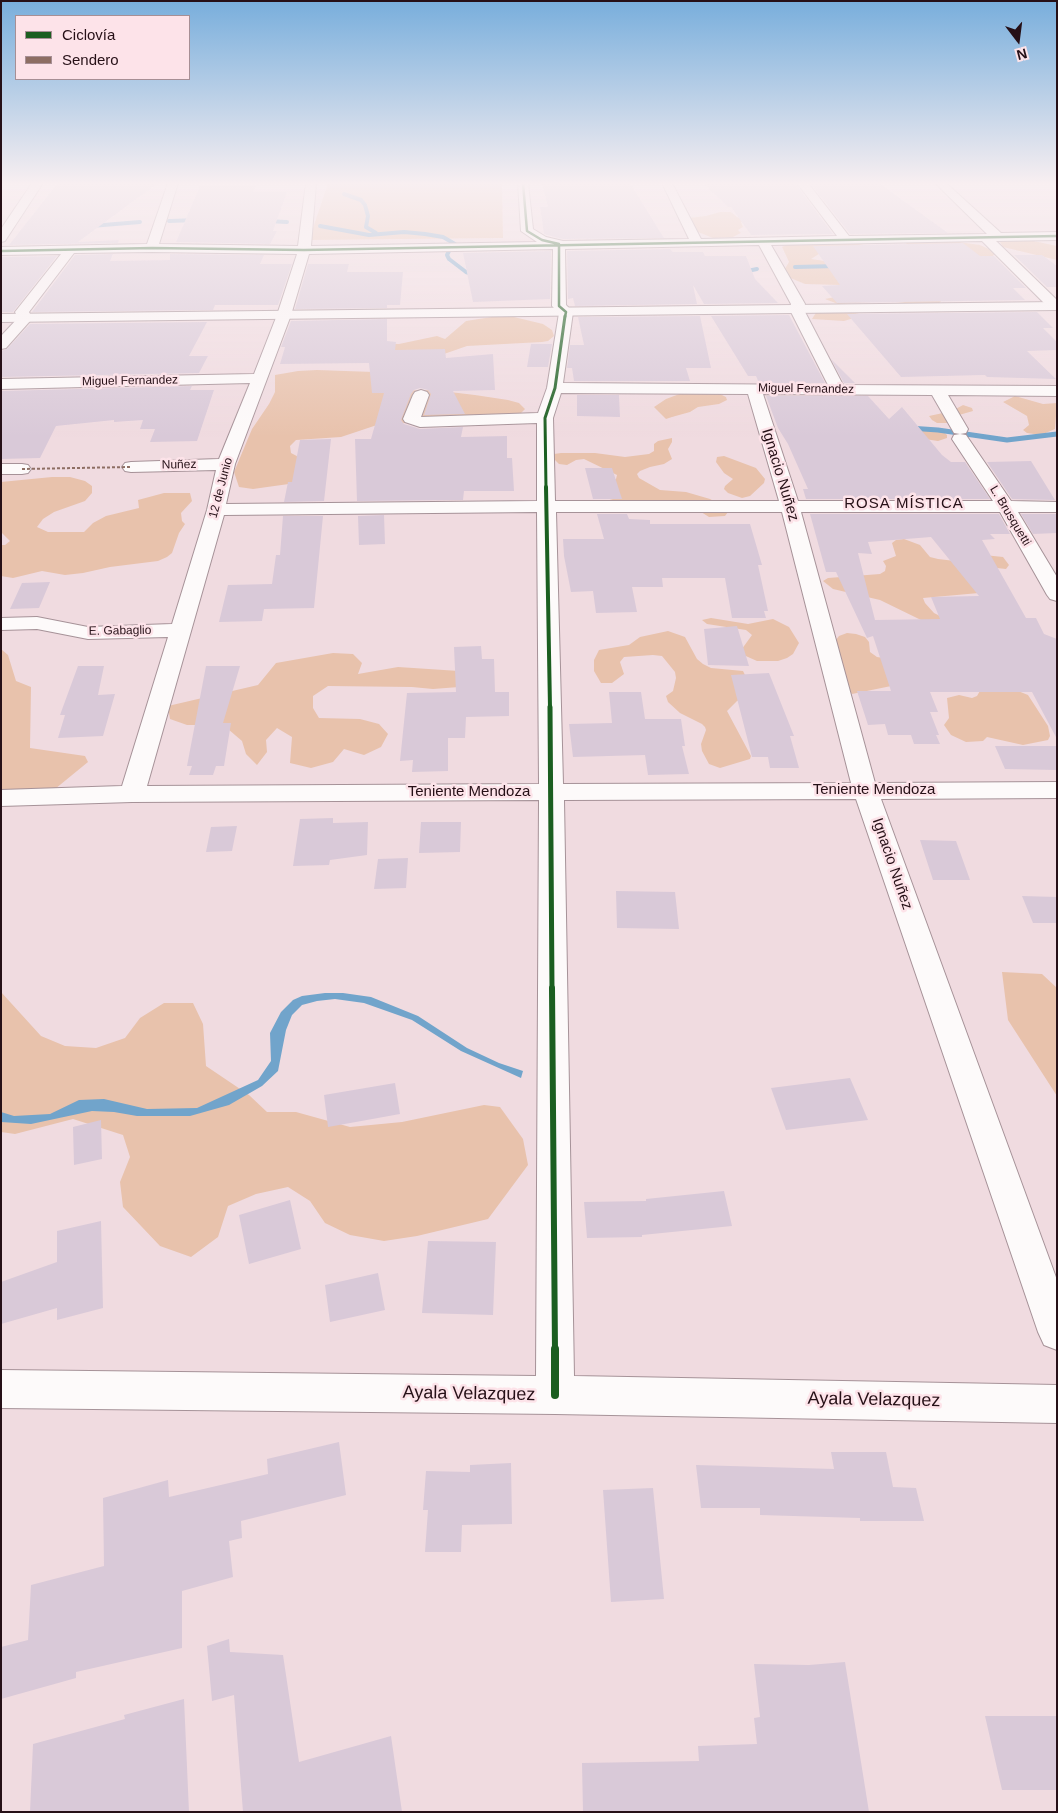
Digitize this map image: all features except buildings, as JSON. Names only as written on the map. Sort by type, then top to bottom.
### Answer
[{"type":"street","points":[[1,345],[58,268]]},
{"type":"street","name":"12 de Junio","points":[[132,794],[216,510],[226,464],[285,312],[299,268]]},
{"type":"street","points":[[554,1395],[551,791],[545,418],[555,388],[563,309],[560,268]]},
{"type":"street","points":[[776,268],[838,390]]},
{"type":"street","points":[[1019,268],[1054,306]]},
{"type":"street","points":[[1,318],[24,315],[285,312],[1054,306]]},
{"type":"street","points":[[1,312],[24,315]]},
{"type":"street","name":"Miguel Fernandez","points":[[1,384],[259,378]]},
{"type":"street","name":"Miguel Fernandez","points":[[555,388],[1057,391]]},
{"type":"street","name":"Ignacio Nuñez","points":[[754,389],[790,506],[865,790],[1057,1332]]},
{"type":"street","name":"L. Brusquetti","points":[[938,391],[960,434],[1006,507],[1057,595]]},
{"type":"street","points":[[422,394],[411,419],[420,422],[545,418]]},
{"type":"street","name":"Nuñez","points":[[131,467],[226,464]]},
{"type":"street","points":[[1,470],[22,469]]},
{"type":"street","points":[[216,510],[546,506],[1057,508]]},
{"type":"street","name":"E. Gabaglio","points":[[1,624],[37,623],[88,633],[180,630]]},
{"type":"street","name":"Teniente Mendoza","points":[[1,798],[132,794],[1057,790]]},
{"type":"street","name":"Ayala Velazquez","points":[[1,1389],[554,1395],[1057,1404]]},
{"type":"shaded area","points":[[786,268],[979,268],[939,303],[914,304],[888,301],[838,304],[825,299],[835,297],[841,285],[805,284],[788,277],[783,272]]},
{"type":"shaded area","points":[[841,310],[859,314],[854,318],[844,321],[812,319],[817,311]]},
{"type":"shaded area","points":[[498,316],[514,317],[543,324],[552,330],[554,336],[548,341],[542,342],[467,346],[424,361],[399,351],[355,343],[399,344],[437,336],[445,339],[466,321]]},
{"type":"shaded area","points":[[317,370],[374,372],[372,393],[433,390],[508,400],[519,403],[525,409],[519,415],[377,425],[341,437],[296,440],[290,446],[291,453],[310,463],[303,482],[253,489],[239,487],[234,472],[252,429],[275,392],[275,375]]},
{"type":"shaded area","points":[[716,392],[726,397],[727,400],[719,404],[698,407],[690,412],[666,419],[654,407],[666,399],[682,393]]},
{"type":"shaded area","points":[[1015,396],[1043,404],[1057,403],[1055,429],[1041,435],[1027,433],[1023,430],[1029,425],[1027,416],[1003,402]]},
{"type":"shaded area","points":[[963,405],[972,408],[973,411],[959,415],[952,423],[937,423],[929,416],[952,411]]},
{"type":"shaded area","points":[[931,428],[941,430],[947,435],[947,438],[938,441],[918,438],[918,429]]},
{"type":"shaded area","points":[[672,438],[668,449],[672,459],[664,464],[640,471],[637,474],[639,478],[660,490],[686,492],[710,499],[721,505],[728,512],[725,516],[709,517],[698,510],[606,498],[604,484],[616,479],[617,475],[584,459],[576,460],[567,465],[559,464],[553,458],[554,454],[561,453],[595,453],[625,457],[649,454],[654,451],[654,444],[658,441]]},
{"type":"shaded area","points":[[724,456],[756,468],[765,479],[764,483],[750,496],[742,498],[728,493],[724,489],[725,486],[733,479],[724,473],[716,462],[717,457]]},
{"type":"shaded area","points":[[70,477],[85,481],[92,486],[92,493],[85,501],[54,512],[43,519],[37,527],[48,532],[84,532],[93,523],[106,516],[139,508],[138,500],[164,493],[190,493],[192,501],[181,513],[182,521],[185,524],[179,533],[172,553],[158,561],[110,567],[83,573],[65,575],[42,571],[13,578],[1,576],[1,545],[5,545],[10,541],[1,532],[1,482]]},
{"type":"shaded area","points":[[904,539],[920,545],[930,557],[938,559],[955,561],[984,555],[1003,557],[1009,565],[1006,569],[978,566],[979,593],[923,598],[934,613],[956,624],[901,684],[852,694],[847,688],[832,645],[839,636],[847,633],[865,637],[869,642],[870,652],[877,657],[907,662],[921,620],[880,600],[833,589],[823,581],[828,578],[880,574],[885,571],[886,566],[883,561],[896,556],[892,543],[896,540]]},
{"type":"shaded area","points":[[711,618],[748,624],[773,619],[789,627],[799,643],[793,654],[787,658],[778,661],[757,661],[739,653],[752,635],[746,630],[707,624],[702,620]]},
{"type":"shaded area","points":[[668,631],[685,637],[697,659],[703,664],[711,668],[743,671],[746,677],[745,698],[737,701],[727,711],[751,756],[750,759],[720,768],[709,764],[702,751],[701,744],[706,730],[705,727],[680,713],[668,702],[666,696],[673,691],[676,678],[675,672],[662,656],[624,657],[620,662],[624,674],[612,683],[601,683],[594,671],[594,660],[599,650],[629,645],[640,637]]},
{"type":"shaded area","points":[[1,649],[8,655],[16,681],[31,687],[30,748],[85,756],[88,762],[55,789],[1,798]]},
{"type":"shaded area","points":[[333,653],[353,654],[362,663],[358,674],[398,667],[459,671],[472,686],[433,689],[328,686],[313,696],[313,708],[319,718],[360,719],[379,724],[388,734],[381,747],[364,755],[344,749],[333,762],[311,768],[290,763],[292,737],[277,728],[266,740],[267,752],[257,765],[246,754],[242,741],[228,729],[210,725],[187,725],[170,719],[168,706],[258,685],[276,663]]},
{"type":"shaded area","points":[[981,689],[1013,689],[1028,695],[1048,726],[1050,736],[1048,740],[1023,745],[987,737],[983,741],[966,742],[951,735],[944,725],[949,718],[947,698],[959,695],[972,698],[977,696]]},
{"type":"shaded area","points":[[1002,972],[1042,974],[1057,988],[1057,1096],[1008,1020]]},
{"type":"shaded area","points":[[1,992],[41,1036],[65,1046],[96,1048],[125,1038],[140,1018],[164,1003],[193,1003],[203,1024],[206,1066],[249,1095],[267,1112],[296,1112],[350,1127],[402,1122],[484,1105],[500,1107],[523,1139],[528,1165],[488,1219],[417,1236],[384,1241],[350,1235],[325,1223],[310,1201],[288,1187],[256,1194],[228,1206],[218,1237],[191,1257],[160,1246],[123,1207],[120,1182],[130,1157],[123,1135],[73,1119],[15,1134],[1,1132]]},
{"type":"water","points":[[343,993],[371,997],[418,1016],[467,1048],[499,1063],[523,1071],[521,1078],[461,1051],[412,1020],[364,1003],[335,999],[302,1005],[292,1015],[286,1030],[278,1071],[262,1086],[229,1105],[190,1116],[137,1116],[92,1111],[31,1124],[1,1122],[1,1112],[14,1116],[50,1114],[79,1100],[104,1099],[147,1109],[197,1108],[258,1080],[271,1061],[270,1033],[281,1012],[293,1000],[302,996]]},
{"type":"waterway","points":[[460,268],[466,272],[478,276]]},
{"type":"waterway","points":[[742,272],[757,269]]},
{"type":"waterway","points":[[909,428],[938,430],[1007,440],[1057,434]]},
{"type":"marked path","points":[[22,469],[131,467]]},
{"type":"cycle path","points":[[555,1395],[551,791],[545,418],[555,388],[566,312],[559,306],[559,268]]},
{"type":"district","name":"ROSA MÍSTICA","points":[[904,504]]}]
